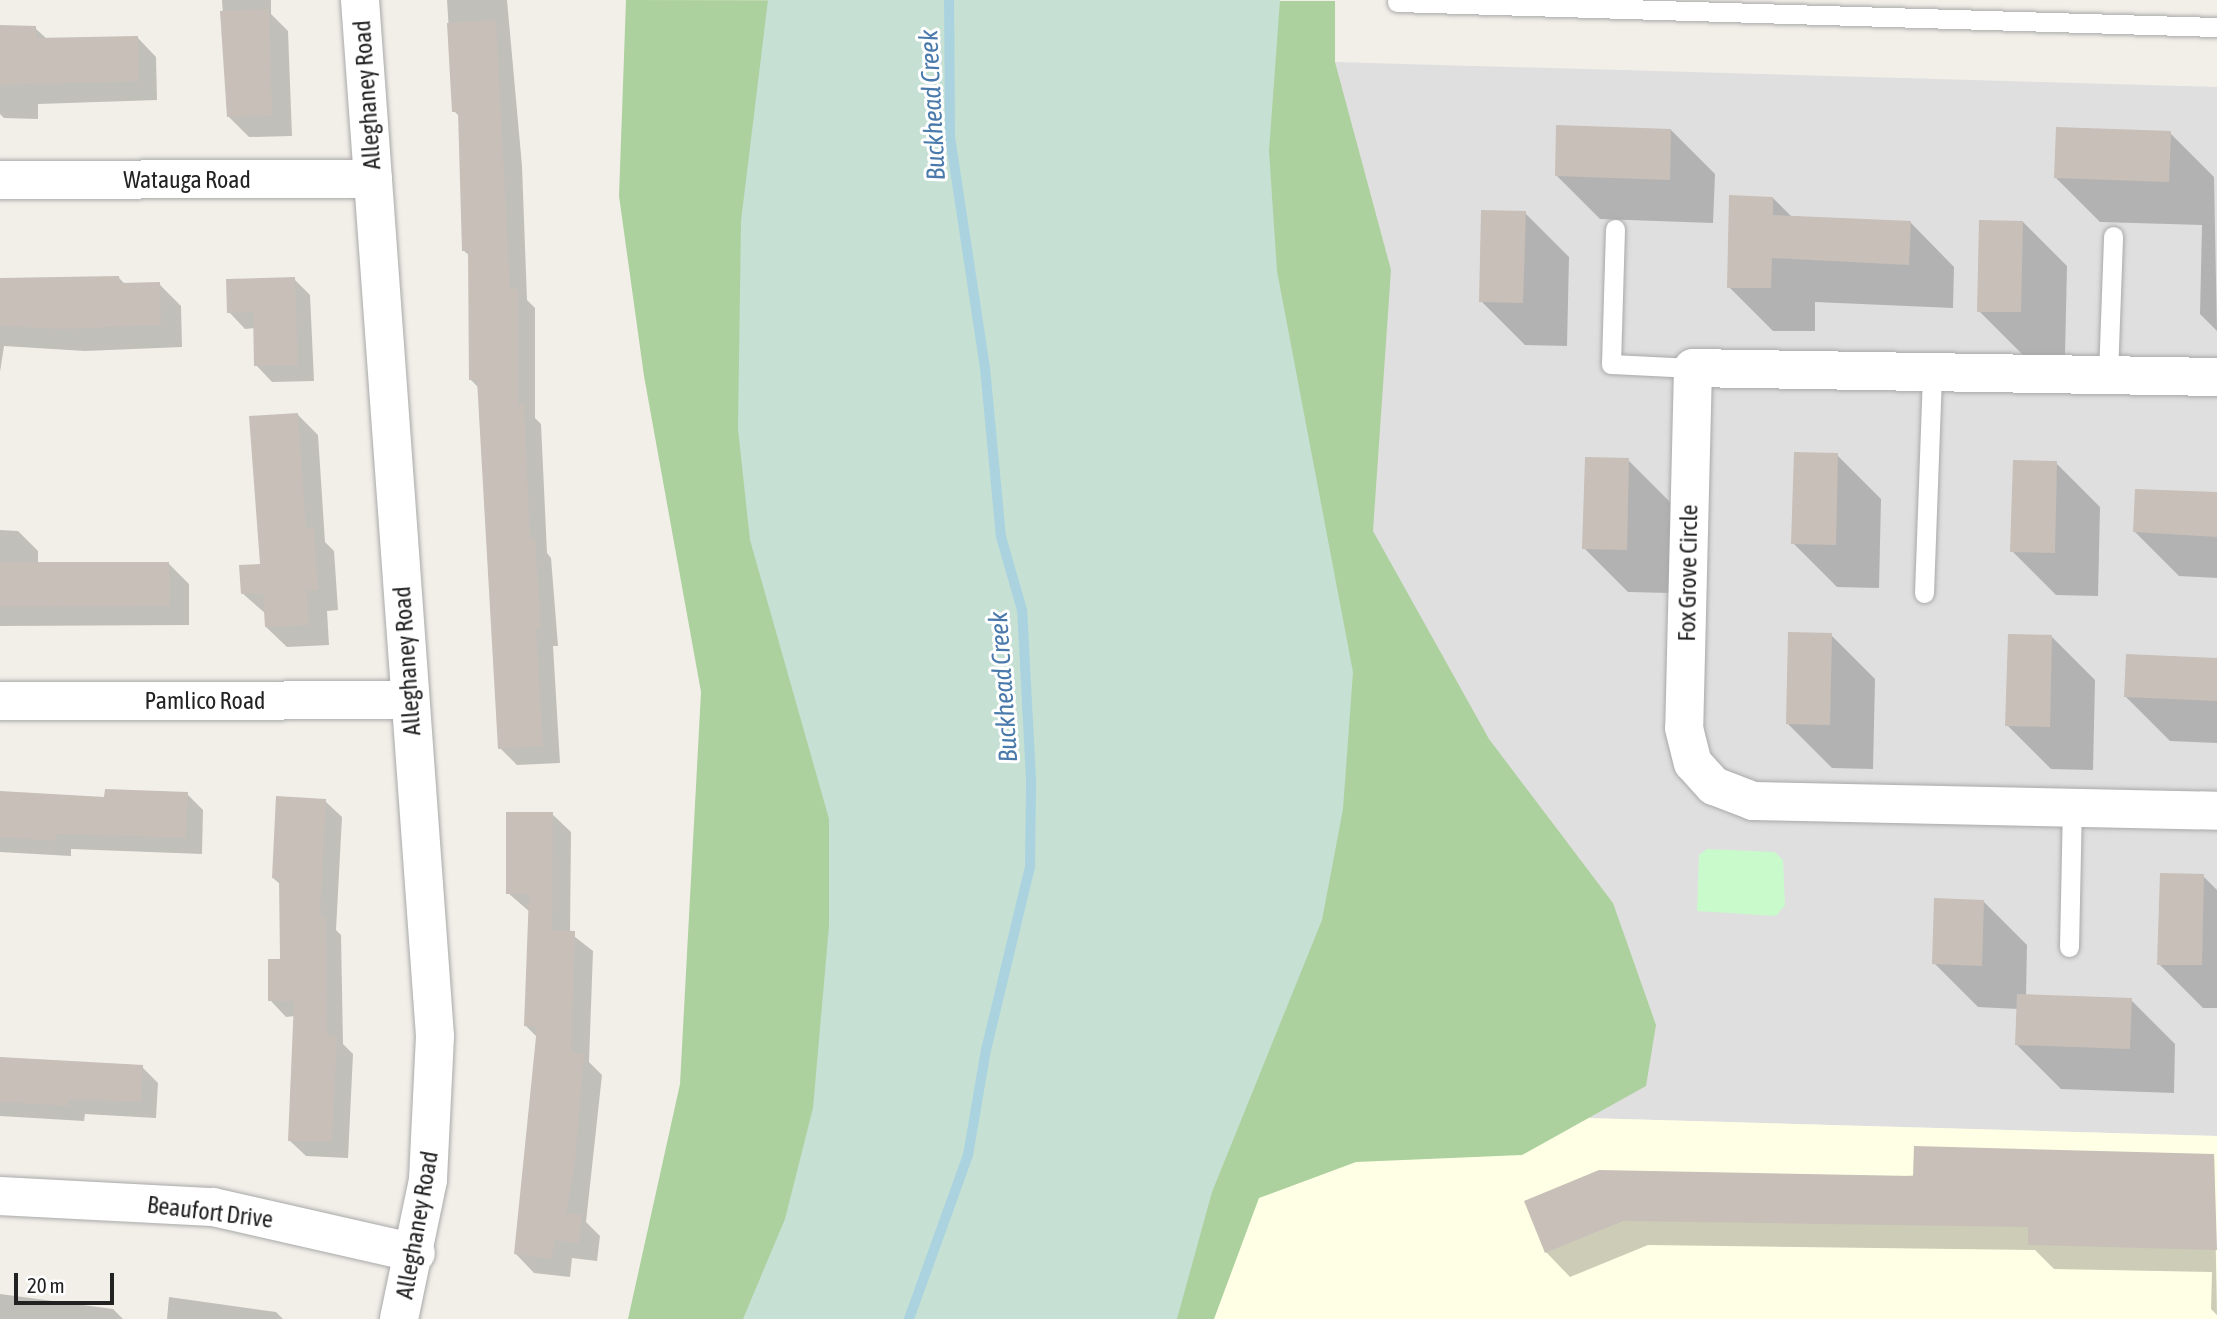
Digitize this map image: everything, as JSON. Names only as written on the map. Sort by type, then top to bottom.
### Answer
[{"type":"street","name":"Alleghaney Road","points":[[360,0],[435,1036],[428,1180],[416,1253],[399,1319]]},
{"type":"street","name":"Watauga Road","points":[[0,180],[373,179]]},
{"type":"street","points":[[1693,368],[2217,377]]},
{"type":"street","name":"Fox Grove Circle","points":[[1693,368],[1684,728],[1693,763],[1714,786],[1754,801],[2217,811]]},
{"type":"street","name":"Pamlico Road","points":[[0,701],[409,700]]},
{"type":"street","name":"Beaufort Drive","points":[[0,1196],[213,1207],[416,1253]]},
{"type":"lane","points":[[1397,2],[2217,27]]},
{"type":"lane","points":[[1615,229],[1611,364],[1693,368]]},
{"type":"lane","points":[[2108,375],[2113,236]]},
{"type":"lane","points":[[1924,593],[1932,372]]},
{"type":"lane","points":[[2069,947],[2072,808]]},
{"type":"shaded area","points":[[768,0],[1280,0],[1269,151],[1277,271],[1353,672],[1343,809],[1322,920],[1212,1192],[1177,1319],[743,1319],[785,1219],[813,1108],[829,926],[829,819],[750,540],[738,429],[741,221]]},
{"type":"shaded area","points":[[1335,62],[2217,87],[2217,1136],[1306,1110]]},
{"type":"shaded area","points":[[1300,1084],[1307,1110],[2217,1136],[2217,1319],[1214,1319]]},
{"type":"green space","points":[[626,0],[1335,1],[1335,62],[1391,270],[1373,531],[1489,739],[1613,903],[1656,1025],[1646,1086],[1522,1155],[1356,1162],[1259,1198],[1214,1319],[628,1319],[680,1084],[701,692],[644,376],[619,196]]},
{"type":"green space","points":[[1707,849],[1775,852],[1783,860],[1785,905],[1776,916],[1697,911],[1699,855]]},
{"type":"building","points":[[269,9],[272,116],[227,117],[220,11]]},
{"type":"building","points":[[496,20],[510,289],[518,289],[518,405],[524,404],[530,539],[535,539],[541,629],[536,629],[543,746],[498,749],[477,380],[469,380],[468,251],[462,251],[458,112],[452,112],[447,23]]},
{"type":"building","points":[[0,25],[36,26],[36,38],[138,36],[139,81],[0,85]]},
{"type":"building","points":[[1556,125],[1671,129],[1670,180],[1555,176]]},
{"type":"building","points":[[2056,127],[2171,131],[2169,182],[2054,178]]},
{"type":"building","points":[[1729,195],[1773,197],[1773,215],[1911,221],[1909,265],[1772,258],[1771,288],[1727,288]]},
{"type":"building","points":[[1481,210],[1526,211],[1523,303],[1479,302]]},
{"type":"building","points":[[1979,220],[2023,221],[2021,312],[1977,312]]},
{"type":"building","points":[[119,276],[120,283],[160,282],[161,325],[62,329],[0,326],[0,278]]},
{"type":"building","points":[[295,277],[298,365],[254,366],[253,312],[227,313],[226,279]]},
{"type":"building","points":[[298,413],[306,529],[314,528],[318,590],[307,591],[309,625],[265,627],[263,593],[241,594],[239,565],[260,564],[249,416]]},
{"type":"building","points":[[1794,452],[1838,453],[1836,545],[1791,544]]},
{"type":"building","points":[[1585,457],[1629,458],[1627,550],[1582,549]]},
{"type":"building","points":[[2013,460],[2057,461],[2055,553],[2010,552]]},
{"type":"building","points":[[2135,489],[2217,492],[2217,537],[2133,532]]},
{"type":"building","points":[[0,562],[169,562],[170,606],[0,607]]},
{"type":"building","points":[[1788,632],[1832,633],[1830,725],[1786,724]]},
{"type":"building","points":[[2008,634],[2052,635],[2050,727],[2005,726]]},
{"type":"building","points":[[2126,654],[2217,658],[2217,701],[2124,697]]},
{"type":"building","points":[[105,789],[188,792],[186,838],[56,834],[55,841],[0,837],[0,791],[104,797]]},
{"type":"building","points":[[276,796],[326,799],[320,917],[326,917],[327,1035],[337,1036],[332,1142],[288,1141],[294,1001],[268,1001],[268,959],[280,959],[279,879],[272,878]]},
{"type":"building","points":[[506,812],[553,812],[552,930],[575,931],[571,1053],[584,1054],[575,1162],[566,1213],[582,1215],[579,1243],[554,1240],[552,1259],[514,1254],[537,1027],[524,1026],[529,894],[506,894]]},
{"type":"building","points":[[2160,873],[2204,874],[2202,965],[2157,965]]},
{"type":"building","points":[[1934,898],[1984,900],[1982,966],[1932,964]]},
{"type":"building","points":[[2017,994],[2132,998],[2130,1049],[2015,1045]]},
{"type":"building","points":[[0,1057],[143,1065],[141,1102],[69,1099],[69,1106],[0,1102]]},
{"type":"building","points":[[1914,1146],[2214,1154],[2217,1250],[2028,1245],[2028,1227],[1623,1221],[1545,1253],[1524,1201],[1599,1170],[1913,1176]]},
{"type":"waterway","name":"Buckhead Creek","points":[[909,1319],[968,1155],[986,1050],[1030,867],[1031,779],[1022,610],[1001,537],[985,368],[950,136],[949,0]]}]
